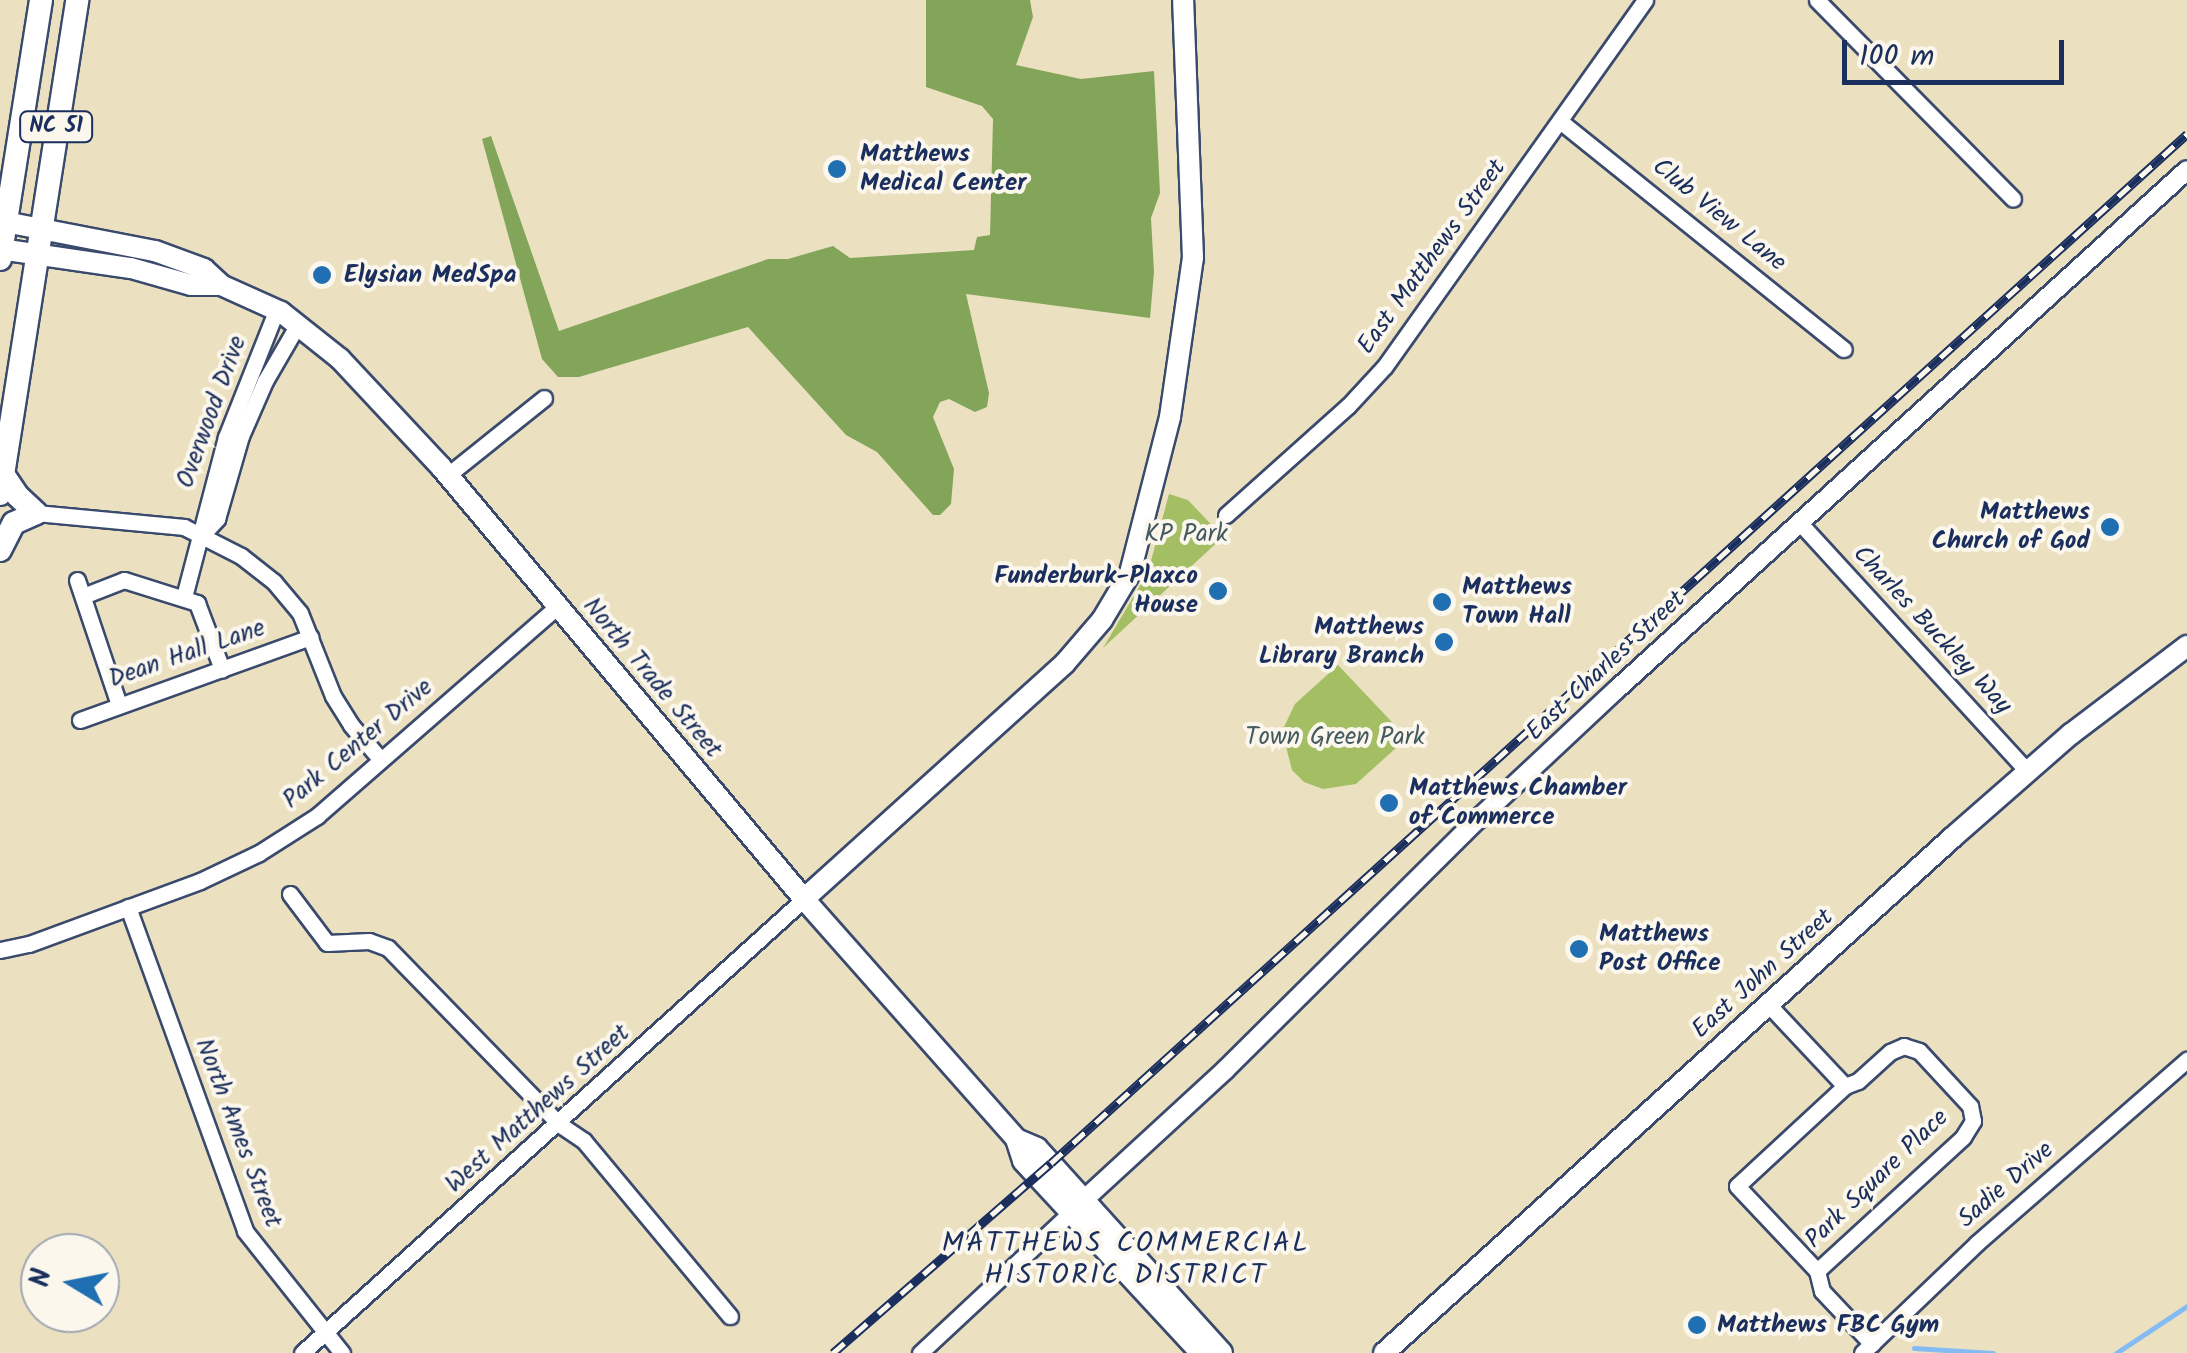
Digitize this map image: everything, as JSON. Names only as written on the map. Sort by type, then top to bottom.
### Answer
[{"type":"main road","name":"NC 51","points":[[0,252],[41,0]]},
{"type":"main road","name":"NC 51","points":[[2,484],[76,0]]},
{"type":"main road","points":[[804,899],[1064,664],[1096,629],[1121,590],[1138,553],[1155,487],[1186,325],[1195,215],[1183,0]]},
{"type":"main road","name":"North Trade Street","points":[[3,221],[155,251],[204,268],[221,286]]},
{"type":"main road","name":"North Trade Street","points":[[0,252],[131,268],[191,285],[221,286],[277,309],[356,374],[559,604],[804,899],[1016,1139],[1038,1148],[1077,1206],[1201,1353]]},
{"type":"main road","points":[[0,550],[14,524],[36,512],[2,484]]},
{"type":"main road","name":"East John Street","points":[[1384,1353],[1940,849],[2028,772],[2187,646]]},
{"type":"main road","name":"North Trade Street","points":[[1077,1206],[1222,1353]]},
{"type":"street","name":"East Matthews Street","points":[[1226,515],[1371,383],[1644,0]]},
{"type":"street","points":[[1817,0],[2013,199]]},
{"type":"street","name":"Club View Lane","points":[[1560,121],[1844,349]]},
{"type":"street","name":"East Charles Street","points":[[1077,1206],[1225,1070],[1476,820],[2187,170]]},
{"type":"street","name":"Overwood Drive","points":[[184,597],[203,534],[202,514],[226,437],[277,309]]},
{"type":"street","name":"Overwood Drive","points":[[203,534],[216,519],[241,436],[265,381],[298,324]]},
{"type":"street","points":[[448,475],[544,398]]},
{"type":"street","points":[[36,512],[158,524],[203,534],[274,582],[300,614],[333,696],[350,726],[381,760]]},
{"type":"street","name":"Charles Buckley Way","points":[[1799,522],[2028,772]]},
{"type":"street","points":[[119,705],[80,588],[124,580],[184,597],[202,609],[222,669]]},
{"type":"street","name":"Park Center Drive","points":[[0,950],[29,944],[128,908],[259,853],[317,816],[559,604]]},
{"type":"street","name":"Dean Hall Lane","points":[[80,720],[311,637]]},
{"type":"street","points":[[290,894],[327,943],[369,940],[388,948],[559,1124],[584,1141],[730,1316]]},
{"type":"street","name":"West Matthews Street","points":[[302,1353],[804,899]]},
{"type":"street","name":"North Ames Street","points":[[128,908],[244,1231],[342,1353]]},
{"type":"street","points":[[1767,1003],[1846,1086]]},
{"type":"street","name":"Park Square Place","points":[[1817,1271],[1963,1136],[1973,1121],[1970,1106],[1919,1051],[1904,1046],[1846,1086],[1737,1186],[1817,1271],[1822,1291],[1867,1348]]},
{"type":"street","name":"Sadie Drive","points":[[1867,1348],[1978,1243],[2187,1060]]},
{"type":"street","points":[[920,1353],[1077,1206]]},
{"type":"green space","points":[[926,0],[1030,0],[1033,17],[1016,65],[1081,79],[1154,71],[1160,193],[1151,218],[1154,272],[1150,318],[966,294],[989,393],[987,407],[975,412],[949,399],[940,402],[933,417],[954,469],[951,504],[940,515],[933,515],[877,452],[846,435],[748,327],[579,377],[558,377],[542,359],[482,139],[491,136],[559,331],[768,259],[788,259],[833,246],[850,258],[974,250],[977,237],[990,235],[993,119],[982,106],[926,87]]},
{"type":"green space","name":"KP Park","points":[[1169,494],[1188,500],[1223,537],[1103,648],[1148,572]]},
{"type":"green space","name":"Town Green Park","points":[[1338,665],[1407,738],[1356,784],[1323,789],[1304,782],[1292,770],[1282,731],[1295,704]]},
{"type":"waterway","points":[[2116,1353],[2187,1306]]},
{"type":"waterway","points":[[1914,1348],[1993,1353]]},
{"type":"railway","points":[[833,1353],[1051,1163],[2187,134]]},
{"type":"place","name":"Matthews Medical Center","points":[[837,169]]},
{"type":"place","name":"Elysian MedSpa","points":[[322,275]]},
{"type":"place","name":"Matthews Church of God","points":[[2110,527]]},
{"type":"place","name":"Funderburk-Plaxco House","points":[[1218,591]]},
{"type":"place","name":"Matthews Town Hall","points":[[1442,602]]},
{"type":"place","name":"Matthews Library Branch","points":[[1444,642]]},
{"type":"place","name":"Matthews Chamber of Commerce","points":[[1389,803]]},
{"type":"place","name":"Matthews Post Office","points":[[1579,949]]},
{"type":"place","name":"Matthews FBC Gym","points":[[1697,1325]]},
{"type":"district","name":"MATTHEWS COMMERCIAL HISTORIC DISTRICT","points":[[1126,1260]]}]
